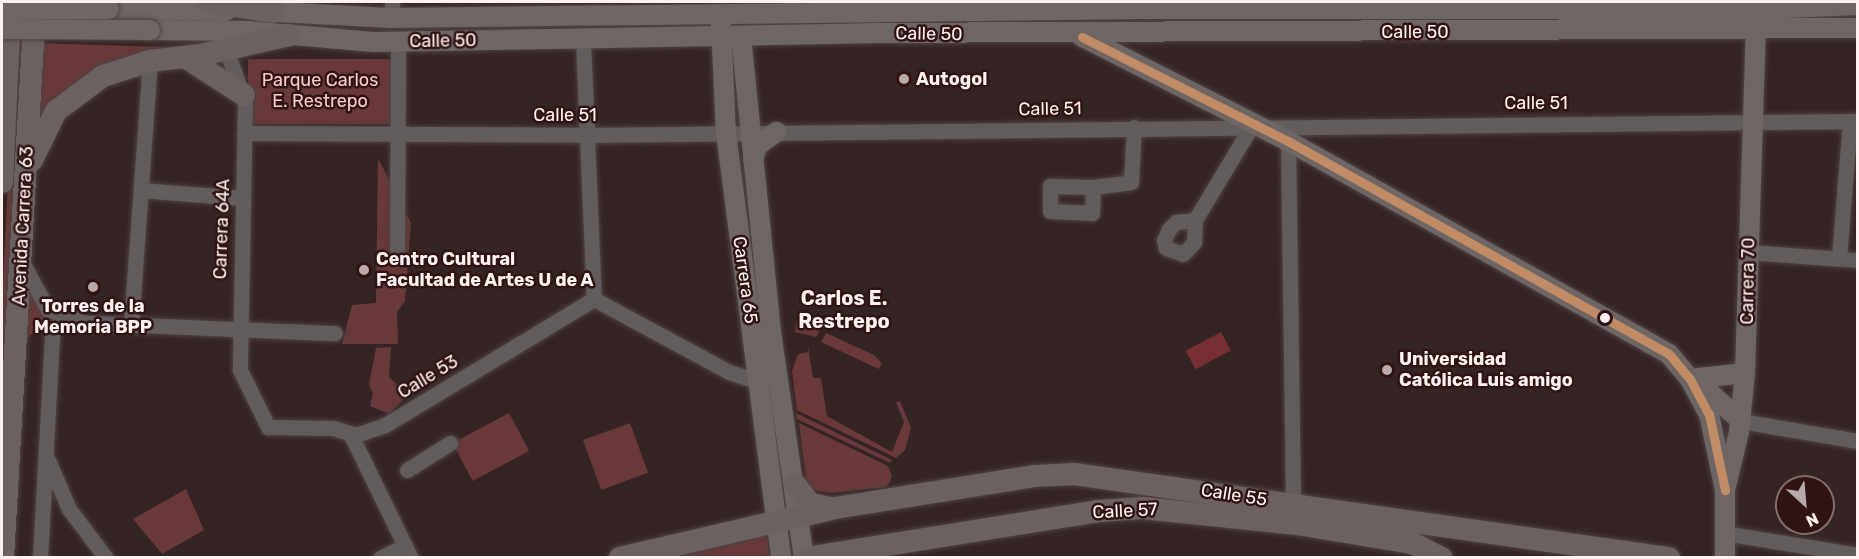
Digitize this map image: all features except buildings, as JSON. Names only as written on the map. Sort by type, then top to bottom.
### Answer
[{"type":"highway","name":"Avenida Carrera 63","points":[[2,182],[10,2]]},
{"type":"highway","name":"Avenida Carrera 63","points":[[3,558],[35,2]]},
{"type":"highway","points":[[208,2],[273,12]]},
{"type":"highway","points":[[25,181],[46,126],[71,97],[103,76],[150,61],[185,57],[223,39],[290,35]]},
{"type":"highway","points":[[185,57],[244,95]]},
{"type":"highway","name":"Calle 55","points":[[799,515],[1035,476],[1074,474],[1293,504],[1414,532],[1670,558]]},
{"type":"highway","points":[[795,484],[810,504],[835,508]]},
{"type":"highway","name":"Calle 57","points":[[805,558],[1127,508],[1181,510],[1304,525],[1414,532],[1440,557]]},
{"type":"highway","points":[[620,558],[799,515]]},
{"type":"main road","name":"Carrera 70","points":[[1725,558],[1725,490],[1741,421],[1745,373],[1748,252],[1744,121],[1756,30],[1756,5]]},
{"type":"main road","name":"Calle 50","points":[[2,9],[273,12],[1121,6],[1857,5]]},
{"type":"main road","points":[[1100,33],[1116,21],[1121,6]]},
{"type":"main road","name":"Carrera 65","points":[[721,8],[726,133],[781,558]]},
{"type":"main road","name":"Calle 50","points":[[290,35],[398,42],[741,36],[1857,28]]},
{"type":"main road","points":[[2,29],[150,30],[223,39]]},
{"type":"main road","points":[[1078,34],[1252,125],[1288,141],[1644,337],[1669,354],[1690,379],[1709,414],[1725,490]]},
{"type":"main road","name":"Carrera 65","points":[[741,36],[749,133],[771,332],[805,558]]},
{"type":"main road","points":[[753,160],[757,146],[776,132]]},
{"type":"main road","points":[[1690,379],[1745,373]]},
{"type":"main road","points":[[1690,379],[1710,390],[1741,421]]},
{"type":"street","name":"Calle 50","points":[[242,2],[273,12]]},
{"type":"street","points":[[939,7],[940,35]]},
{"type":"street","name":"Carrera 64A","points":[[223,39],[244,95],[238,328],[240,370],[268,427]]},
{"type":"street","points":[[583,40],[585,135],[594,299],[729,372],[759,381]]},
{"type":"street","points":[[398,42],[398,249]]},
{"type":"street","points":[[131,322],[150,61]]},
{"type":"street","points":[[1839,258],[1853,121]]},
{"type":"street","name":"Calle 51","points":[[244,133],[585,135],[1252,125],[1853,121]]},
{"type":"street","points":[[1194,220],[1252,125]]},
{"type":"street","points":[[1093,187],[1131,182],[1134,127]]},
{"type":"street","points":[[1288,141],[1293,504]]},
{"type":"street","points":[[141,190],[242,198]]},
{"type":"street","points":[[1748,252],[1857,260]]},
{"type":"street","points":[[21,259],[52,313],[198,327],[335,333]]},
{"type":"street","name":"Calle 53","points":[[268,427],[325,428],[356,435],[385,425],[594,299]]},
{"type":"street","points":[[40,558],[52,335],[61,322],[131,322]]},
{"type":"street","points":[[1741,421],[1857,441]]},
{"type":"street","points":[[350,433],[382,486],[408,552],[380,558]]},
{"type":"street","points":[[407,470],[450,443]]},
{"type":"street","points":[[46,452],[64,499],[106,558]]},
{"type":"street","points":[[1724,534],[1857,555]]},
{"type":"green space","points":[[17,2],[30,2],[2,465],[2,301]]},
{"type":"green space","points":[[36,43],[195,48],[103,70],[30,157]]},
{"type":"green space","name":"Parque Carlos E. Restrepo","points":[[248,59],[393,59],[393,124],[248,124]]},
{"type":"green space","points":[[378,158],[411,223],[405,301],[397,312],[398,344],[342,344],[352,305],[376,303]]},
{"type":"green space","points":[[30,292],[50,322],[2,354],[2,311]]},
{"type":"green space","points":[[797,319],[820,330],[816,337],[795,332]]},
{"type":"green space","points":[[826,333],[874,355],[882,363],[879,369],[821,342]]},
{"type":"green space","points":[[808,346],[813,378],[821,378],[827,416],[892,452],[904,422],[896,402],[900,401],[911,428],[905,450],[896,458],[797,410],[792,371],[798,354],[808,352]]},
{"type":"green space","points":[[391,347],[389,377],[408,395],[389,414],[370,406],[373,394],[369,384],[376,348]]},
{"type":"green space","points":[[509,413],[529,451],[473,481],[452,443]]},
{"type":"green space","points":[[796,413],[892,460],[890,463],[797,419]]},
{"type":"green space","points":[[630,423],[648,473],[601,490],[583,440]]},
{"type":"green space","points":[[799,423],[888,466],[892,476],[890,482],[886,487],[831,493],[814,490],[806,480]]},
{"type":"green space","points":[[186,489],[204,530],[162,554],[133,519]]},
{"type":"green space","points":[[767,535],[770,557],[669,558]]},
{"type":"shaded area","points":[[1221,332],[1231,351],[1196,369],[1186,351]]},
{"type":"transit line","points":[[1082,37],[1288,141],[1669,354],[1690,379],[1709,414],[1725,490]]},
{"type":"place","name":"Autogol","points":[[904,79]]},
{"type":"place","name":"Centro Cultural Facultad de Artes U de A","points":[[364,270]]},
{"type":"place","name":"Torres de la Memoria BPP","points":[[93,287]]},
{"type":"place","name":"Universidad Católica Luis amigo","points":[[1387,370]]},
{"type":"district","name":"Carlos E. Restrepo","points":[[844,310]]}]
